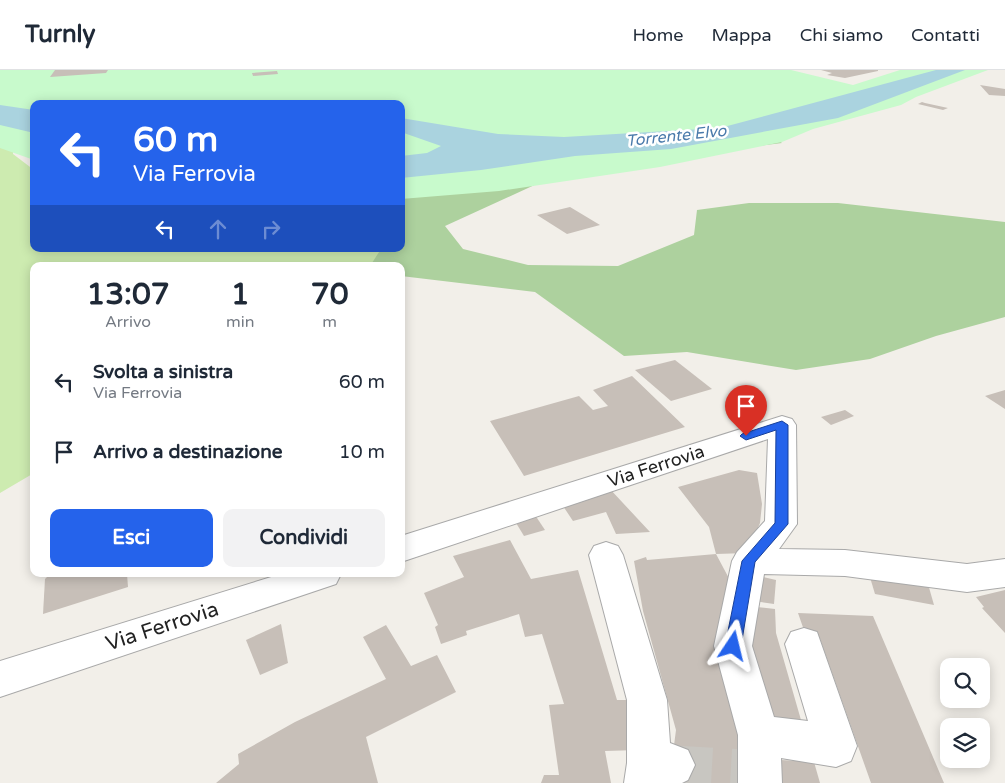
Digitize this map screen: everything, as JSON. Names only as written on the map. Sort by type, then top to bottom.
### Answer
[{"type":"street","name":"Via Ferrovia","points":[[405,548],[782,425],[781,524],[749,561]]},
{"type":"street","points":[[606,555],[647,700],[656,770]]},
{"type":"street","points":[[804,644],[836,746],[755,764],[733,646],[749,561],[845,563],[967,578],[1005,573]]},
{"type":"street","name":"Via Ferrovia","points":[[0,679],[315,577]]},
{"type":"green space","points":[[0,70],[791,70],[853,85],[900,70],[988,70],[916,97],[901,105],[813,129],[782,142],[660,167],[499,191],[405,199],[405,100],[30,100],[30,159],[0,148]]},
{"type":"green space","points":[[766,131],[782,143],[611,165],[541,182],[445,226],[463,249],[528,265],[618,266],[694,235],[697,210],[749,203],[838,203],[1005,222],[1005,317],[936,336],[870,359],[796,370],[687,352],[624,356],[535,292],[405,276],[405,262],[373,262],[379,252],[405,252],[405,177]]},
{"type":"green space","points":[[0,145],[13,145],[13,154],[30,167],[30,252],[380,252],[373,262],[30,262],[30,475],[0,493]]},
{"type":"water","name":"Torrente Elvo","points":[[936,70],[965,70],[838,118],[671,149],[575,156],[481,170],[405,178],[405,156],[427,153],[441,146],[405,133],[405,119],[498,134],[564,137],[720,128]]},
{"type":"water","points":[[0,105],[30,109],[30,132],[0,125]]},
{"type":"building","points":[[55,70],[108,70],[106,73],[50,77]]},
{"type":"building","points":[[821,70],[878,71],[845,78],[827,75],[832,73]]},
{"type":"building","points":[[277,71],[278,74],[253,76],[252,73]]},
{"type":"building","points":[[980,85],[1005,89],[1005,96],[989,95]]},
{"type":"building","points":[[922,102],[948,108],[943,110],[918,104]]},
{"type":"building","points":[[570,207],[600,225],[567,234],[537,215]]},
{"type":"building","points":[[675,360],[712,389],[671,401],[635,370]]},
{"type":"building","points":[[632,376],[685,427],[524,476],[490,421],[579,396],[593,410],[608,406],[593,390]]},
{"type":"building","points":[[1005,390],[1005,409],[985,396]]},
{"type":"building","points":[[845,410],[854,416],[831,425],[821,417]]},
{"type":"building","points":[[739,470],[757,473],[762,504],[760,523],[747,553],[716,554],[709,527],[678,487]]},
{"type":"building","points":[[609,488],[650,532],[616,534],[606,512],[573,521],[561,503]]},
{"type":"building","points":[[533,512],[545,530],[524,536],[513,518]]},
{"type":"building","points":[[510,540],[531,579],[578,570],[617,700],[627,700],[638,750],[605,751],[611,783],[541,783],[544,775],[559,775],[549,705],[564,704],[542,634],[525,637],[519,614],[466,631],[467,635],[441,644],[435,627],[438,625],[424,593],[464,577],[453,556]]},
{"type":"building","points":[[716,554],[732,584],[733,683],[744,783],[675,783],[673,753],[676,730],[643,611],[634,561],[646,557],[647,560]]},
{"type":"building","points":[[869,574],[928,584],[934,605],[875,594]]},
{"type":"building","points":[[759,576],[776,580],[774,604],[748,600]]},
{"type":"building","points":[[47,577],[127,577],[128,587],[43,614],[45,579]]},
{"type":"building","points":[[1005,590],[1005,633],[982,608],[984,607],[976,597]]},
{"type":"building","points":[[747,606],[775,609],[776,633],[803,727],[768,726],[759,705]]},
{"type":"building","points":[[798,613],[873,616],[944,783],[871,783],[820,639],[806,636]]},
{"type":"building","points":[[281,624],[288,663],[260,675],[246,640]]},
{"type":"building","points":[[386,625],[411,666],[437,655],[456,692],[366,737],[378,783],[216,783],[239,764],[238,754],[295,722],[386,679],[363,637]]},
{"type":"building","points":[[781,760],[814,762],[820,783],[776,783]]},
{"type":"tunnel","points":[[673,765],[744,769]]},
{"type":"route","points":[[733,646],[749,561],[781,524],[782,425],[746,436]]}]
